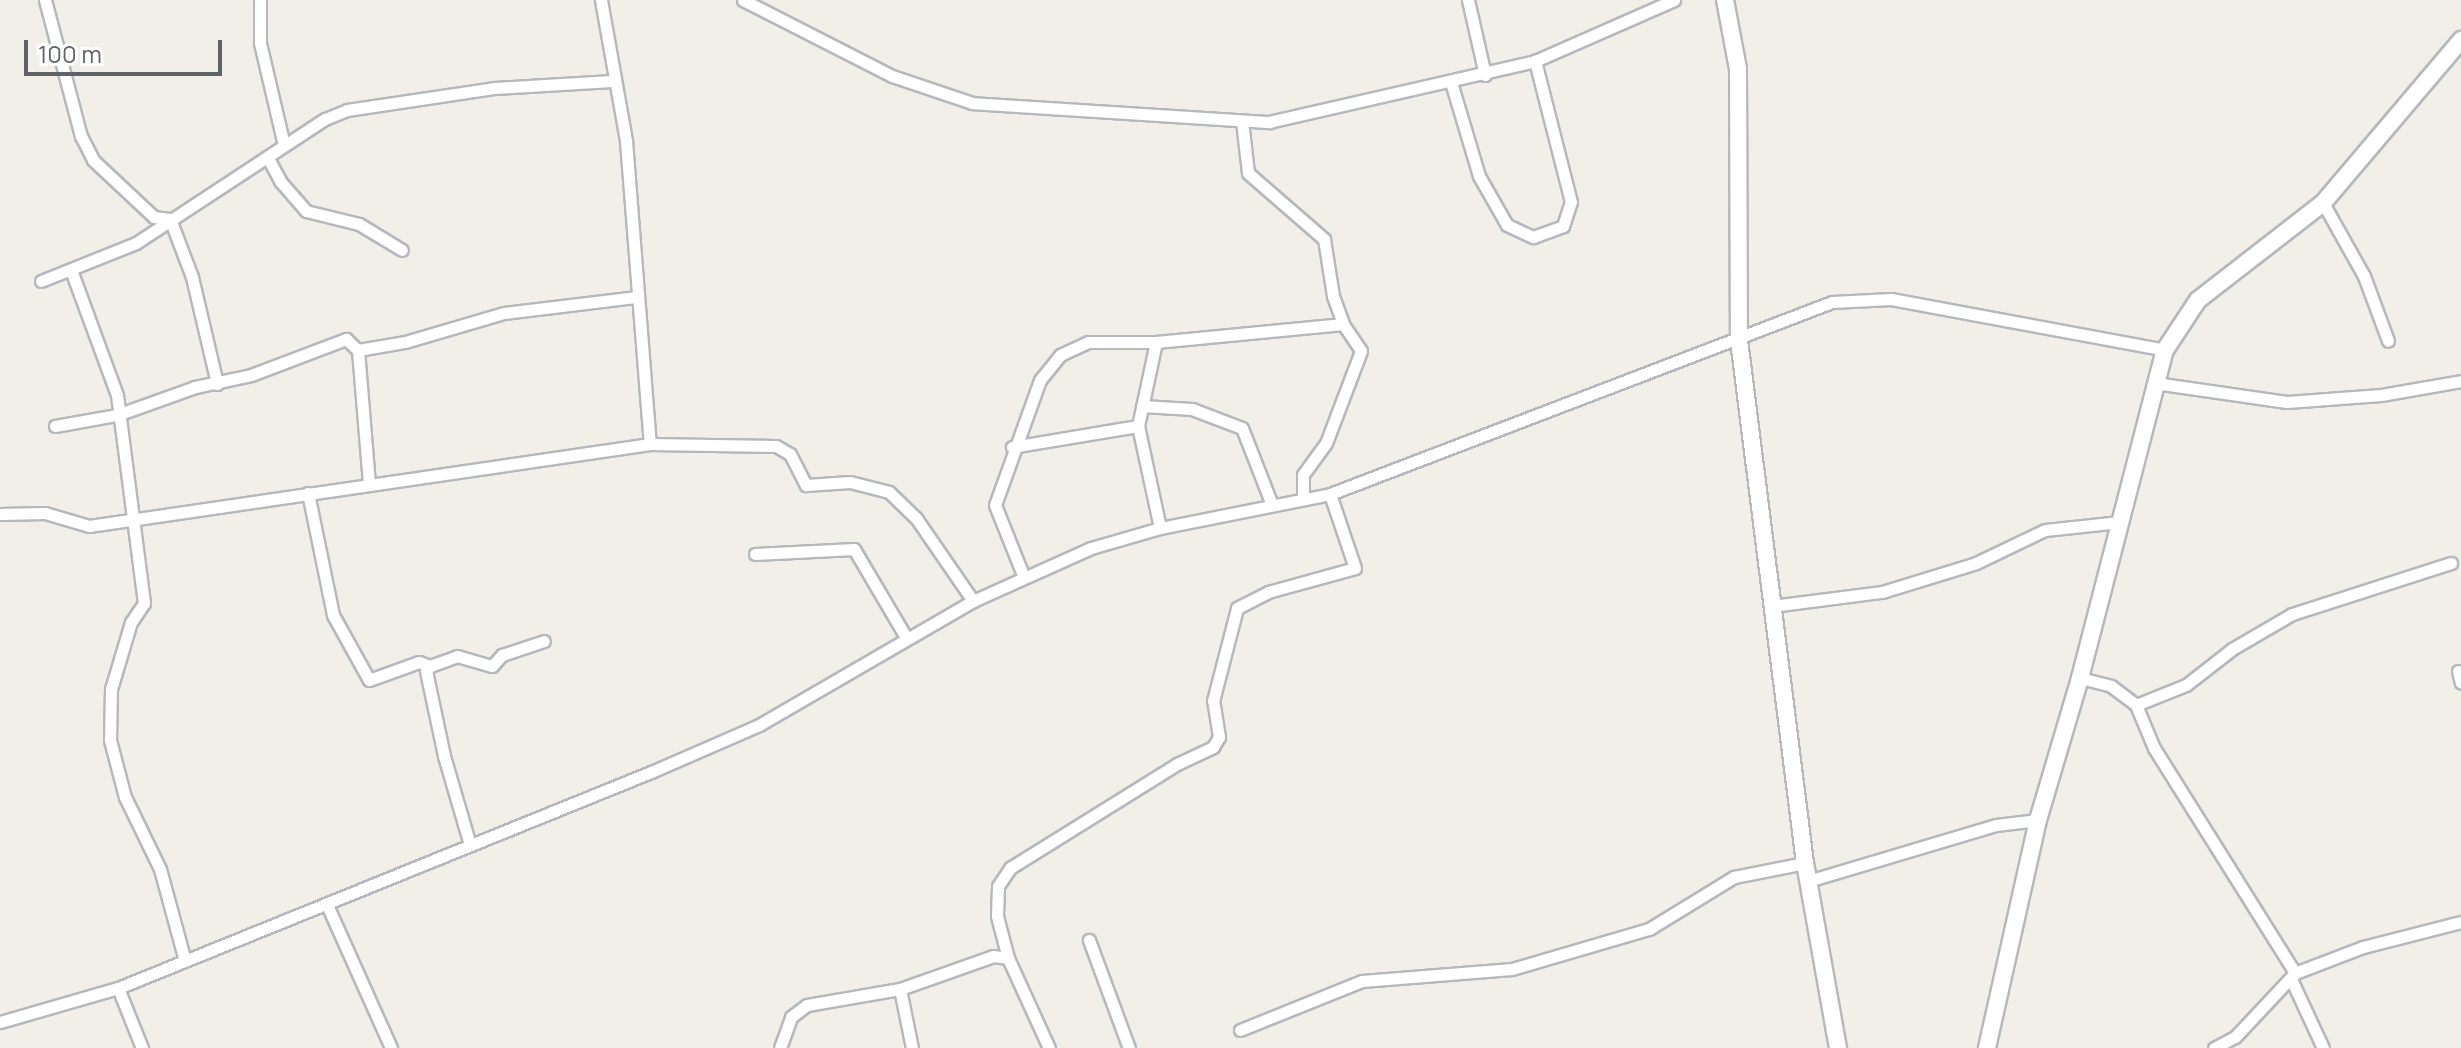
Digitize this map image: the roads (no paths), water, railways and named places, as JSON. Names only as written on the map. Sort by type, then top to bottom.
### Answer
[{"type":"street","points":[[45,0],[81,136],[93,160],[154,217],[170,219]]},
{"type":"street","points":[[260,0],[260,43],[284,145]]},
{"type":"street","points":[[601,0],[612,81],[626,141],[650,444]]},
{"type":"street","points":[[743,0],[892,76],[972,103],[1269,122],[1485,75],[1535,61],[1674,0]]},
{"type":"street","points":[[1468,0],[1485,75]]},
{"type":"street","points":[[1725,0],[1738,69],[1739,340],[1805,863],[1838,1048]]},
{"type":"street","points":[[1987,1048],[2038,820],[2080,678],[2165,350],[2198,300],[2323,203],[2461,40]]},
{"type":"street","points":[[1451,82],[1479,176],[1507,225],[1533,237],[1563,226],[1571,202],[1535,61]]},
{"type":"street","points":[[41,281],[136,243],[284,145],[347,110],[495,88],[612,81]]},
{"type":"street","points":[[1242,121],[1248,173],[1324,239],[1343,324],[1361,351],[1326,443],[1303,475],[1303,499]]},
{"type":"street","points":[[268,158],[280,181],[306,211],[359,224],[402,250]]},
{"type":"street","points":[[2323,203],[2364,276],[2388,341]]},
{"type":"street","points":[[170,219],[192,277],[217,384]]},
{"type":"street","points":[[71,270],[117,395],[130,522],[144,603],[131,622],[111,689],[110,740],[125,797],[160,869],[185,961]]},
{"type":"street","points":[[358,350],[405,342],[504,313],[637,297]]},
{"type":"street","points":[[0,1022],[118,988],[328,907],[759,725],[1023,575],[1160,528],[1330,494],[1832,302],[1870,297],[2165,350]]},
{"type":"street","points":[[1023,575],[995,505],[1012,447],[1040,380],[1060,355],[1088,342],[1156,342],[1343,324]]},
{"type":"street","points":[[55,426],[117,415],[346,339],[358,350],[369,483]]},
{"type":"street","points":[[1156,342],[1138,426],[1160,528]]},
{"type":"street","points":[[2155,383],[2287,402],[2381,395],[2461,381]]},
{"type":"street","points":[[1142,406],[1192,409],[1242,428],[1272,505]]},
{"type":"street","points":[[1012,447],[1138,426]]},
{"type":"street","points":[[0,514],[45,513],[89,526],[650,444],[776,446],[790,454],[806,485],[850,482],[889,492],[916,518],[973,601]]},
{"type":"street","points":[[308,493],[333,615],[363,673],[369,680],[419,662],[430,666]]},
{"type":"street","points":[[1049,1048],[1008,958],[997,916],[998,886],[1010,868],[1177,764],[1213,747],[1219,737],[1213,701],[1237,608],[1268,592],[1355,568],[1330,494]]},
{"type":"street","points":[[1772,606],[1882,592],[1976,563],[2045,530],[2120,522]]},
{"type":"street","points":[[755,554],[854,549],[907,639]]},
{"type":"street","points":[[2136,705],[2186,685],[2232,649],[2292,614],[2451,563]]},
{"type":"street","points":[[470,845],[444,756],[426,671],[430,666],[457,656],[492,666],[502,655],[544,641]]},
{"type":"street","points":[[2080,678],[2111,686],[2136,705],[2154,748],[2293,976],[2323,1048]]},
{"type":"street","points":[[1808,881],[1996,825],[2038,820]]},
{"type":"street","points":[[1240,1030],[1362,981],[1512,969],[1649,929],[1734,877],[1805,863]]},
{"type":"street","points":[[328,907],[391,1048]]},
{"type":"street","points":[[2214,1048],[2235,1037],[2293,976],[2363,947],[2461,922]]},
{"type":"street","points":[[1089,940],[1110,985],[1129,1048]]},
{"type":"street","points":[[780,1048],[798,1009],[900,989],[993,956],[1008,958]]},
{"type":"street","points":[[118,988],[142,1048]]},
{"type":"street","points":[[900,989],[912,1048]]}]
